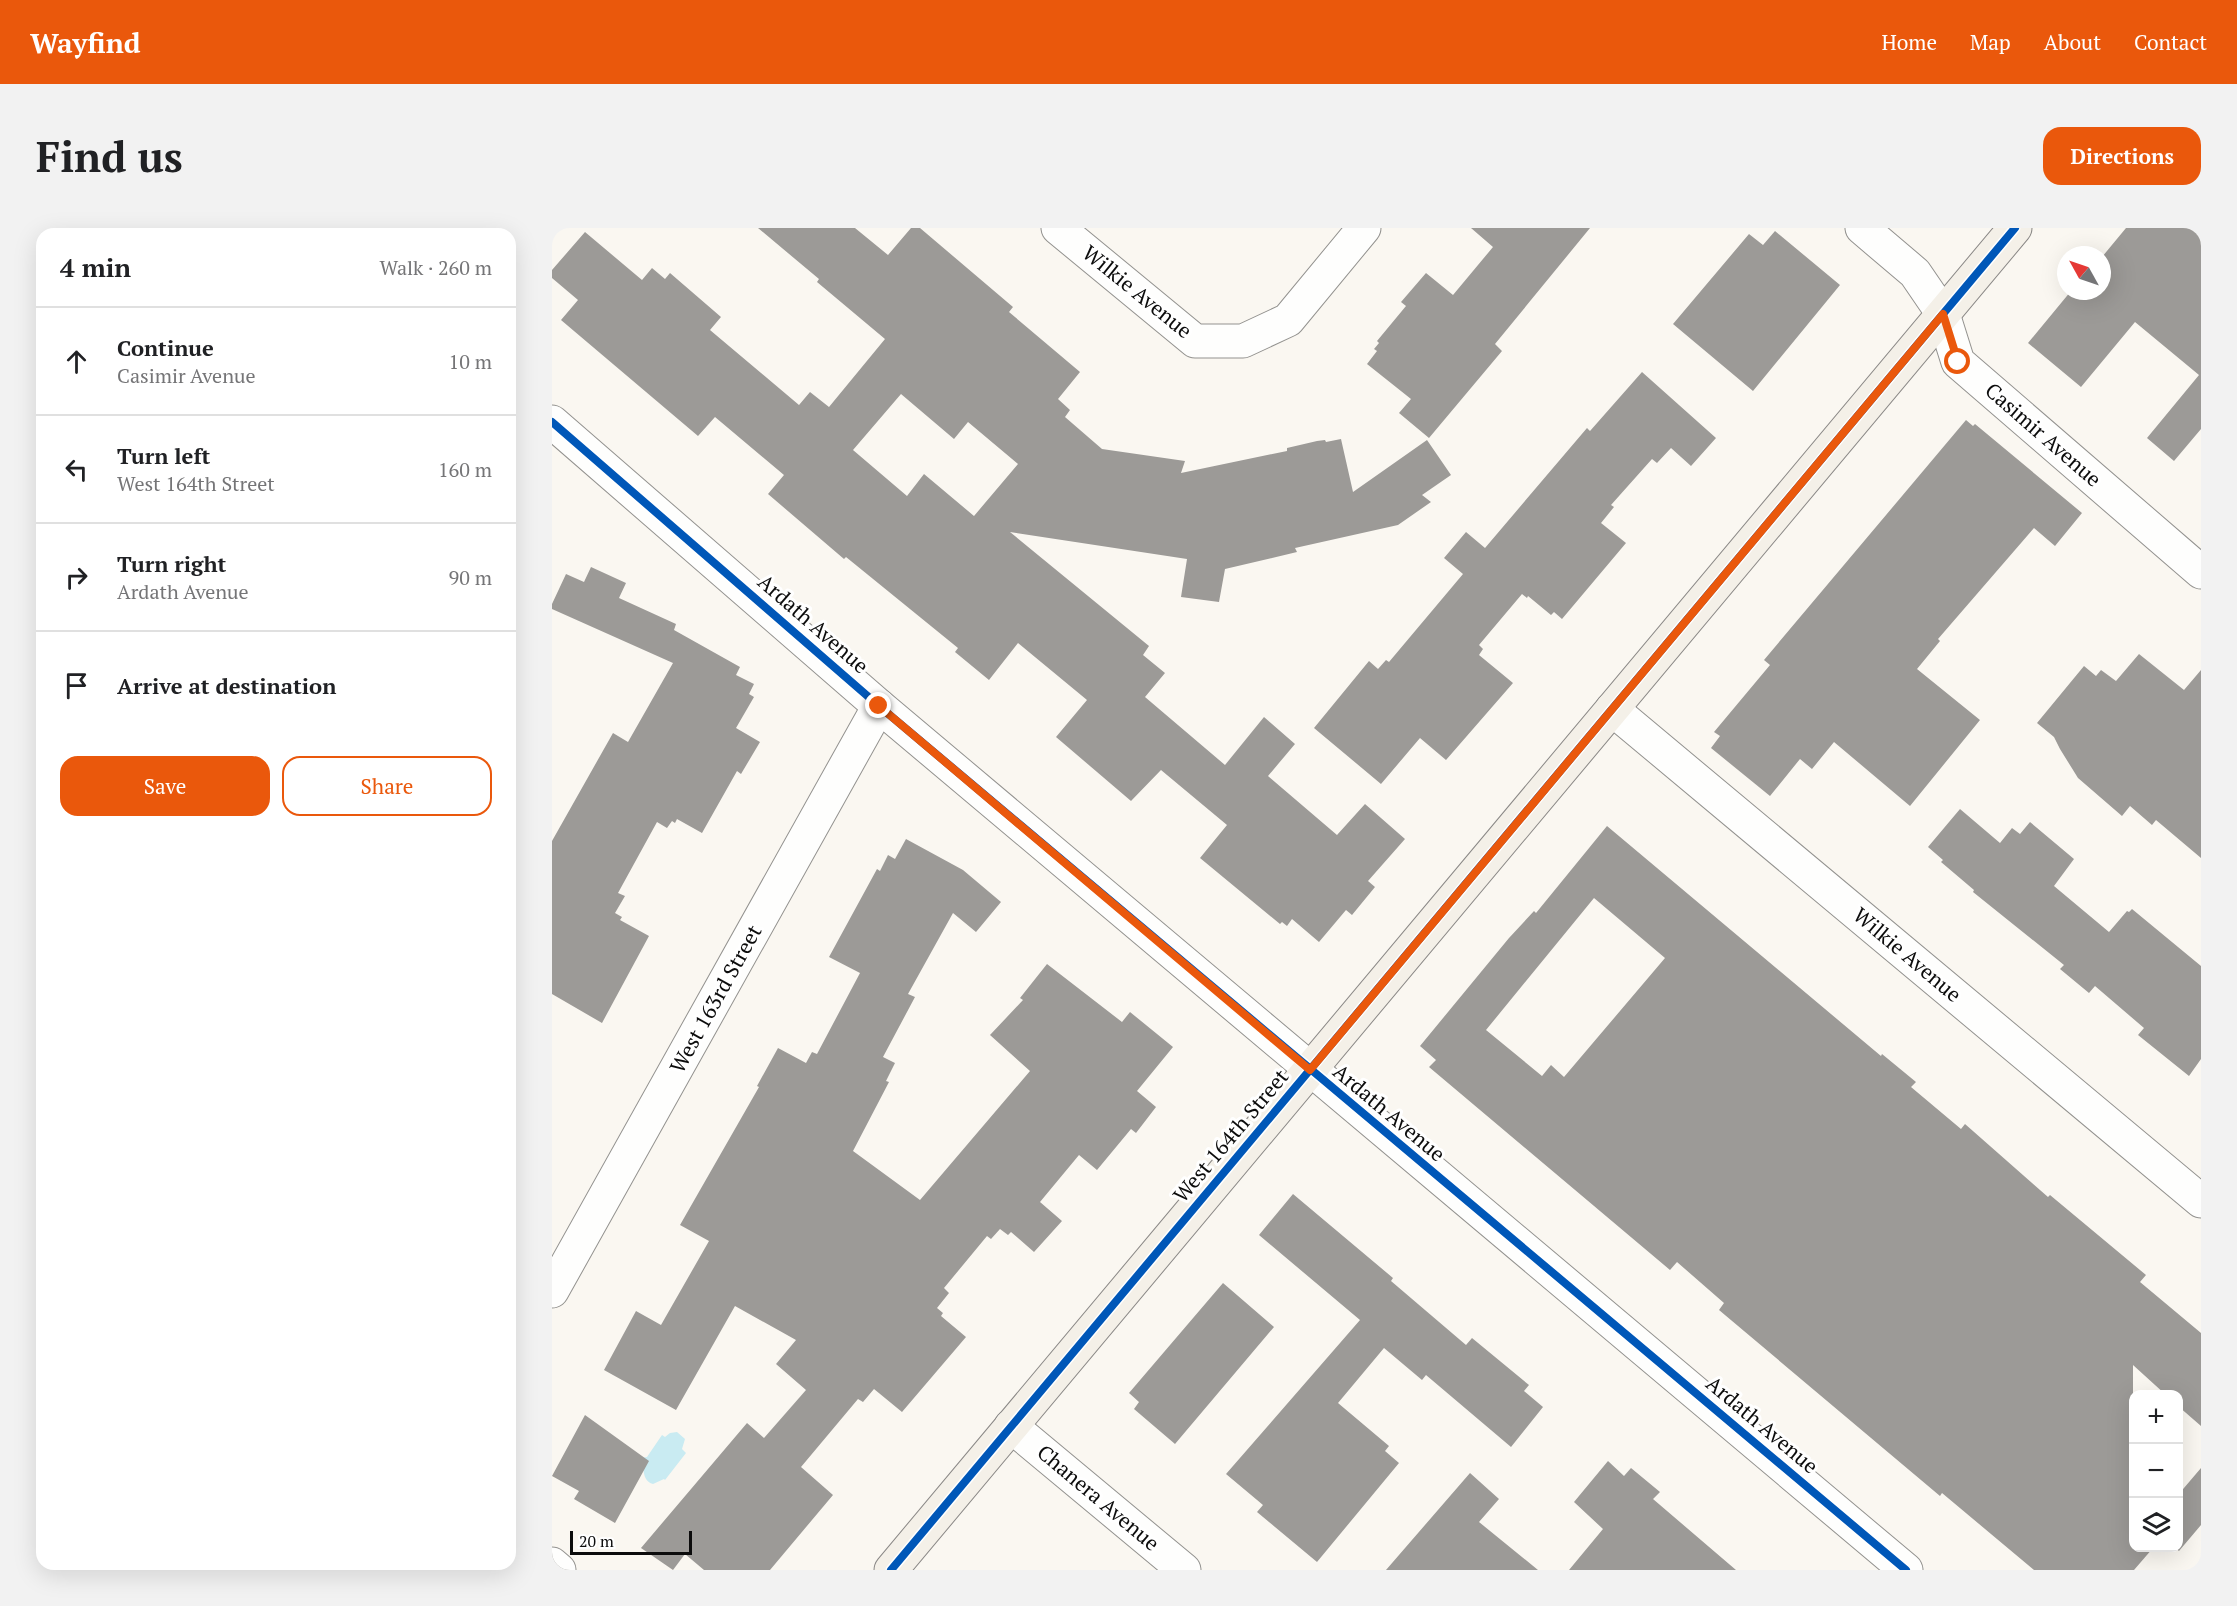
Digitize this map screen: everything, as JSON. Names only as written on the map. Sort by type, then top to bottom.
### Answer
[{"type":"street","name":"Wilkie Avenue","points":[[1058,228],[1195,341],[1243,341],[1288,320],[1364,228]]},
{"type":"street","name":"Casimir Avenue","points":[[1862,228],[1915,273],[1943,314],[1958,362],[2201,573]]},
{"type":"street","name":"West 164th Street","points":[[891,1570],[2015,228]]},
{"type":"street","name":"Ardath Avenue","points":[[552,422],[879,706],[1906,1570]]},
{"type":"street","name":"West 163rd Street","points":[[552,1292],[879,706]]},
{"type":"street","name":"Wilkie Avenue","points":[[1612,709],[2201,1201]]},
{"type":"street","name":"Chanera Avenue","points":[[1011,1426],[1184,1570]]},
{"type":"street","points":[[552,1564],[559,1570]]},
{"type":"water","points":[[677,1432],[685,1439],[682,1449],[686,1453],[665,1480],[653,1484],[649,1482],[645,1477],[641,1458],[647,1457],[662,1435],[665,1437]]},
{"type":"building","points":[[758,228],[855,228],[888,255],[911,228],[920,228],[1013,307],[1009,312],[1080,372],[1058,399],[1070,410],[1065,417],[1102,449],[1185,461],[1181,473],[1287,451],[1287,448],[1317,441],[1341,439],[1353,492],[1427,440],[1451,475],[1422,495],[1431,502],[1398,525],[1295,548],[1297,552],[1225,569],[1219,602],[1181,597],[1187,559],[1010,532],[1149,646],[1143,655],[1165,673],[1145,697],[1225,765],[1264,717],[1295,744],[1268,776],[1337,835],[1365,804],[1405,839],[1368,881],[1375,887],[1352,915],[1346,910],[1319,942],[1292,919],[1287,926],[1282,922],[1280,924],[1200,858],[1227,825],[1161,770],[1131,801],[1056,737],[1087,700],[1018,643],[989,680],[955,652],[958,648],[846,557],[844,559],[768,494],[784,475],[715,417],[698,436],[561,320],[578,300],[552,278],[552,270],[585,232],[642,280],[652,268],[665,279],[670,273],[721,317],[710,330],[799,405],[810,392],[829,407],[885,339],[817,282],[819,279]],"holes":[[[901,394],[954,439],[968,422],[1018,464],[974,516],[924,474],[907,496],[853,450]]]},
{"type":"building","points":[[1471,228],[1590,228],[1495,344],[1502,351],[1429,438],[1399,413],[1411,399],[1367,364],[1377,351],[1374,349],[1379,343],[1377,341],[1406,306],[1401,302],[1426,273],[1453,295],[1493,247]]},
{"type":"building","points":[[2126,228],[2201,228],[2201,429],[2174,461],[2147,438],[2199,375],[2135,322],[2081,387],[2028,343],[2064,300],[2111,300],[2111,246]]},
{"type":"building","points":[[1775,231],[1840,285],[1753,391],[1673,324],[1749,234],[1763,245]]},
{"type":"building","points":[[1642,372],[1716,438],[1691,466],[1671,448],[1657,463],[1652,459],[1611,505],[1614,507],[1601,523],[1626,543],[1562,619],[1554,612],[1551,615],[1528,596],[1527,598],[1522,594],[1479,645],[1483,649],[1479,655],[1513,683],[1446,760],[1420,738],[1381,784],[1314,728],[1369,661],[1378,669],[1386,660],[1389,662],[1463,574],[1444,558],[1466,532],[1485,548],[1587,428],[1590,431]]},
{"type":"building","points":[[1966,420],[1973,426],[1975,424],[2082,513],[2055,546],[2034,528],[1938,639],[1940,641],[1917,669],[1980,720],[1910,806],[1834,742],[1812,769],[1800,759],[1770,796],[1711,748],[1720,736],[1714,732],[1770,665],[1764,660]]},
{"type":"building","points":[[591,567],[626,583],[619,598],[676,624],[674,630],[740,667],[736,675],[754,684],[749,694],[754,697],[736,728],[760,742],[741,774],[737,771],[702,833],[677,819],[675,823],[672,821],[667,828],[657,822],[618,893],[625,896],[615,913],[622,917],[620,920],[649,936],[602,1023],[552,994],[552,841],[613,733],[628,742],[673,663],[552,609],[552,604],[566,574],[584,582]]},
{"type":"building","points":[[2139,654],[2184,690],[2201,670],[2201,858],[2156,820],[2152,825],[2130,806],[2122,816],[2078,778],[2054,737],[2037,723],[2084,666],[2096,676],[2101,670],[2116,681]]},
{"type":"building","points":[[1960,809],[2000,843],[2012,828],[2020,834],[2030,822],[2074,859],[2054,886],[2109,932],[2127,911],[2132,909],[2201,966],[2201,1059],[2189,1076],[2138,1035],[2144,1028],[2095,986],[2089,993],[2060,969],[2064,965],[1973,892],[1974,890],[1941,862],[1943,860],[1928,847]]},
{"type":"building","points":[[1607,826],[1881,1056],[1882,1054],[1916,1082],[1911,1087],[1961,1129],[1965,1124],[2048,1197],[2050,1195],[2146,1275],[2140,1282],[2201,1333],[2201,1426],[2183,1410],[2183,1390],[2160,1390],[2133,1365],[2133,1390],[2129,1390],[2129,1552],[2150,1552],[2134,1570],[2034,1570],[1942,1493],[1940,1496],[1719,1310],[1724,1303],[1677,1262],[1670,1270],[1429,1067],[1436,1060],[1420,1046],[1534,911],[1536,913]],"holes":[[[1594,898],[1665,958],[1564,1077],[1551,1065],[1542,1076],[1486,1030]]]},
{"type":"building","points":[[906,839],[963,870],[1001,902],[976,932],[953,913],[908,994],[915,997],[883,1057],[895,1063],[886,1081],[889,1082],[853,1151],[920,1200],[1030,1071],[990,1035],[1023,1000],[1020,998],[1047,964],[1122,1022],[1130,1012],[1173,1047],[1137,1091],[1156,1107],[1136,1133],[1131,1129],[1097,1170],[1079,1155],[1040,1202],[1062,1221],[1034,1252],[1011,1232],[1008,1235],[1000,1229],[991,1239],[987,1236],[944,1288],[949,1293],[937,1308],[943,1313],[941,1316],[966,1337],[902,1412],[874,1389],[863,1402],[858,1399],[801,1467],[833,1495],[770,1570],[704,1570],[685,1554],[673,1570],[641,1548],[747,1423],[764,1438],[806,1390],[776,1364],[796,1340],[735,1306],[676,1410],[604,1370],[636,1311],[661,1325],[709,1241],[680,1225],[759,1087],[757,1086],[778,1048],[806,1063],[812,1052],[817,1054],[860,973],[829,957],[877,869],[880,871],[888,855],[895,859]]},
{"type":"building","points":[[1293,1194],[1393,1278],[1391,1281],[1466,1345],[1472,1338],[1529,1385],[1524,1391],[1543,1407],[1511,1447],[1426,1375],[1422,1380],[1384,1348],[1338,1403],[1389,1446],[1385,1451],[1399,1463],[1317,1562],[1257,1512],[1263,1505],[1226,1474],[1360,1320],[1259,1235]]},
{"type":"building","points":[[1223,1283],[1274,1327],[1175,1444],[1134,1409],[1139,1402],[1129,1393]]},
{"type":"building","points":[[585,1415],[649,1461],[615,1523],[574,1499],[579,1491],[552,1476]]},
{"type":"building","points":[[1608,1461],[1624,1476],[1631,1468],[1660,1492],[1653,1499],[1736,1570],[1569,1570],[1603,1529],[1574,1502]]},
{"type":"building","points":[[2201,1468],[2201,1525],[2183,1546],[2183,1498],[2183,1489]]},
{"type":"building","points":[[1470,1473],[1499,1499],[1479,1522],[1538,1570],[1386,1570]]},
{"type":"cycle path","points":[[891,1570],[2015,228]]},
{"type":"cycle path","points":[[552,422],[879,706],[1906,1570]]},
{"type":"route","points":[[879,706],[1310,1070],[1943,314],[1958,362]]}]
